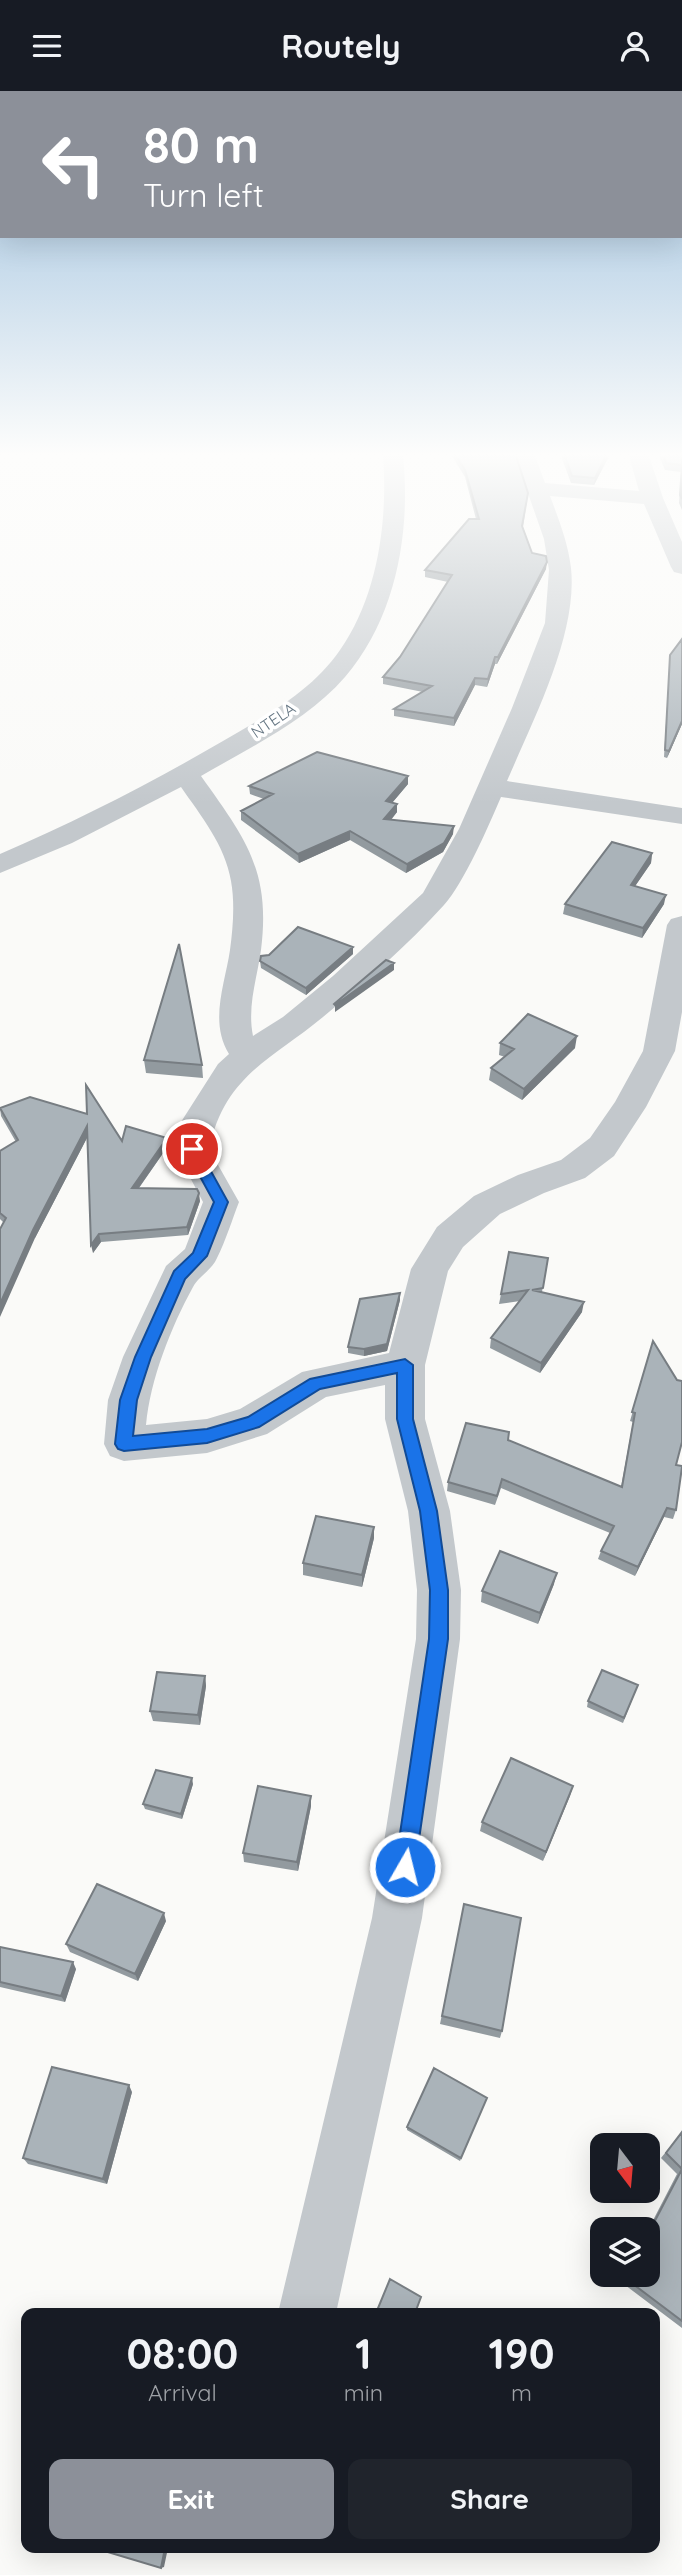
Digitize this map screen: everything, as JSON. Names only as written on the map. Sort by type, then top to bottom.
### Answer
[{"type":"street","name":"NTELA","points":[[0,866],[79,830],[186,775],[287,713],[337,671],[364,632],[381,590],[384,572]]},
{"type":"street","points":[[405,1365],[316,1383],[253,1422],[207,1436],[124,1444],[128,1400],[143,1357],[179,1276],[200,1256],[221,1202],[192,1149],[198,1122],[230,1072],[250,1053],[294,1024],[344,983],[435,898],[458,860],[525,708],[557,624],[560,572]]},
{"type":"street","points":[[186,775],[232,844],[246,880],[245,952],[234,996],[234,1022],[242,1047],[250,1053]]},
{"type":"street","points":[[491,787],[682,816]]},
{"type":"street","points":[[308,2308],[397,1918],[438,1639],[439,1590],[429,1511],[405,1419],[405,1365],[430,1269],[450,1237],[486,1205],[573,1169],[602,1147],[629,1107],[659,1051],[682,925]]},
{"type":"building","points":[[435,572],[542,572],[498,657],[495,657],[488,679],[475,678],[454,718],[394,709],[432,686],[383,677],[400,657],[452,575]]},
{"type":"building","points":[[682,639],[682,721],[669,751],[665,750],[670,655]]},
{"type":"building","points":[[317,752],[408,776],[386,801],[397,804],[384,819],[454,826],[444,843],[407,864],[350,831],[298,854],[241,811],[273,794],[249,786]]},
{"type":"building","points":[[612,842],[652,853],[631,885],[666,895],[643,928],[565,904]]},
{"type":"building","points":[[298,927],[353,947],[306,988],[260,961],[261,956],[269,955]]},
{"type":"building","points":[[179,944],[202,1065],[144,1060]]},
{"type":"building","points":[[386,960],[394,963],[334,1004]]},
{"type":"building","points":[[528,1014],[577,1036],[524,1089],[491,1068],[514,1049],[500,1043]]},
{"type":"building","points":[[86,1085],[122,1141],[126,1126],[167,1138],[132,1188],[197,1189],[199,1193],[187,1227],[99,1234],[91,1245],[87,1126],[33,1230],[0,1304],[0,1229],[6,1218],[0,1213],[0,1151],[18,1140],[0,1108],[30,1097],[87,1114]]},
{"type":"building","points":[[509,1252],[548,1258],[543,1288],[532,1290],[584,1302],[541,1363],[491,1338],[528,1290],[501,1294]]},
{"type":"building","points":[[400,1293],[387,1344],[364,1349],[348,1347],[360,1299]]},
{"type":"building","points":[[653,1341],[677,1380],[682,1381],[682,1442],[676,1465],[682,1467],[676,1510],[667,1508],[638,1567],[601,1551],[614,1526],[502,1479],[497,1496],[448,1482],[466,1423],[509,1432],[508,1440],[622,1487],[635,1413],[632,1412]]},
{"type":"building","points":[[316,1516],[374,1527],[362,1575],[303,1563]]},
{"type":"building","points":[[500,1551],[557,1573],[540,1613],[482,1591]]},
{"type":"building","points":[[602,1670],[638,1685],[624,1718],[588,1701]]},
{"type":"building","points":[[157,1672],[205,1676],[198,1715],[150,1711]]},
{"type":"building","points":[[511,1758],[573,1786],[546,1852],[482,1822]]},
{"type":"building","points":[[156,1770],[192,1778],[181,1814],[143,1804]]},
{"type":"building","points":[[258,1786],[311,1796],[297,1862],[243,1853]]},
{"type":"building","points":[[97,1884],[164,1913],[135,1974],[66,1944]]},
{"type":"building","points":[[464,1904],[521,1918],[502,2031],[442,2016]]},
{"type":"building","points":[[0,1947],[73,1962],[61,1996],[0,1982]]},
{"type":"building","points":[[52,2067],[129,2085],[103,2179],[23,2158]]},
{"type":"building","points":[[434,2068],[487,2098],[461,2158],[407,2127]]},
{"type":"building","points":[[682,2132],[682,2169],[666,2153]]},
{"type":"building","points":[[682,2169],[682,2321],[637,2287],[660,2287],[660,2217],[657,2217]]},
{"type":"building","points":[[390,2279],[421,2297],[417,2308],[378,2308]]},
{"type":"building","points":[[111,2553],[164,2553],[161,2568]]},
{"type":"route","points":[[192,1149],[221,1202],[200,1256],[179,1276],[143,1357],[128,1400],[124,1444],[207,1436],[253,1422],[316,1383],[405,1365],[405,1419],[429,1511],[439,1590],[438,1639],[405,1867]]}]
